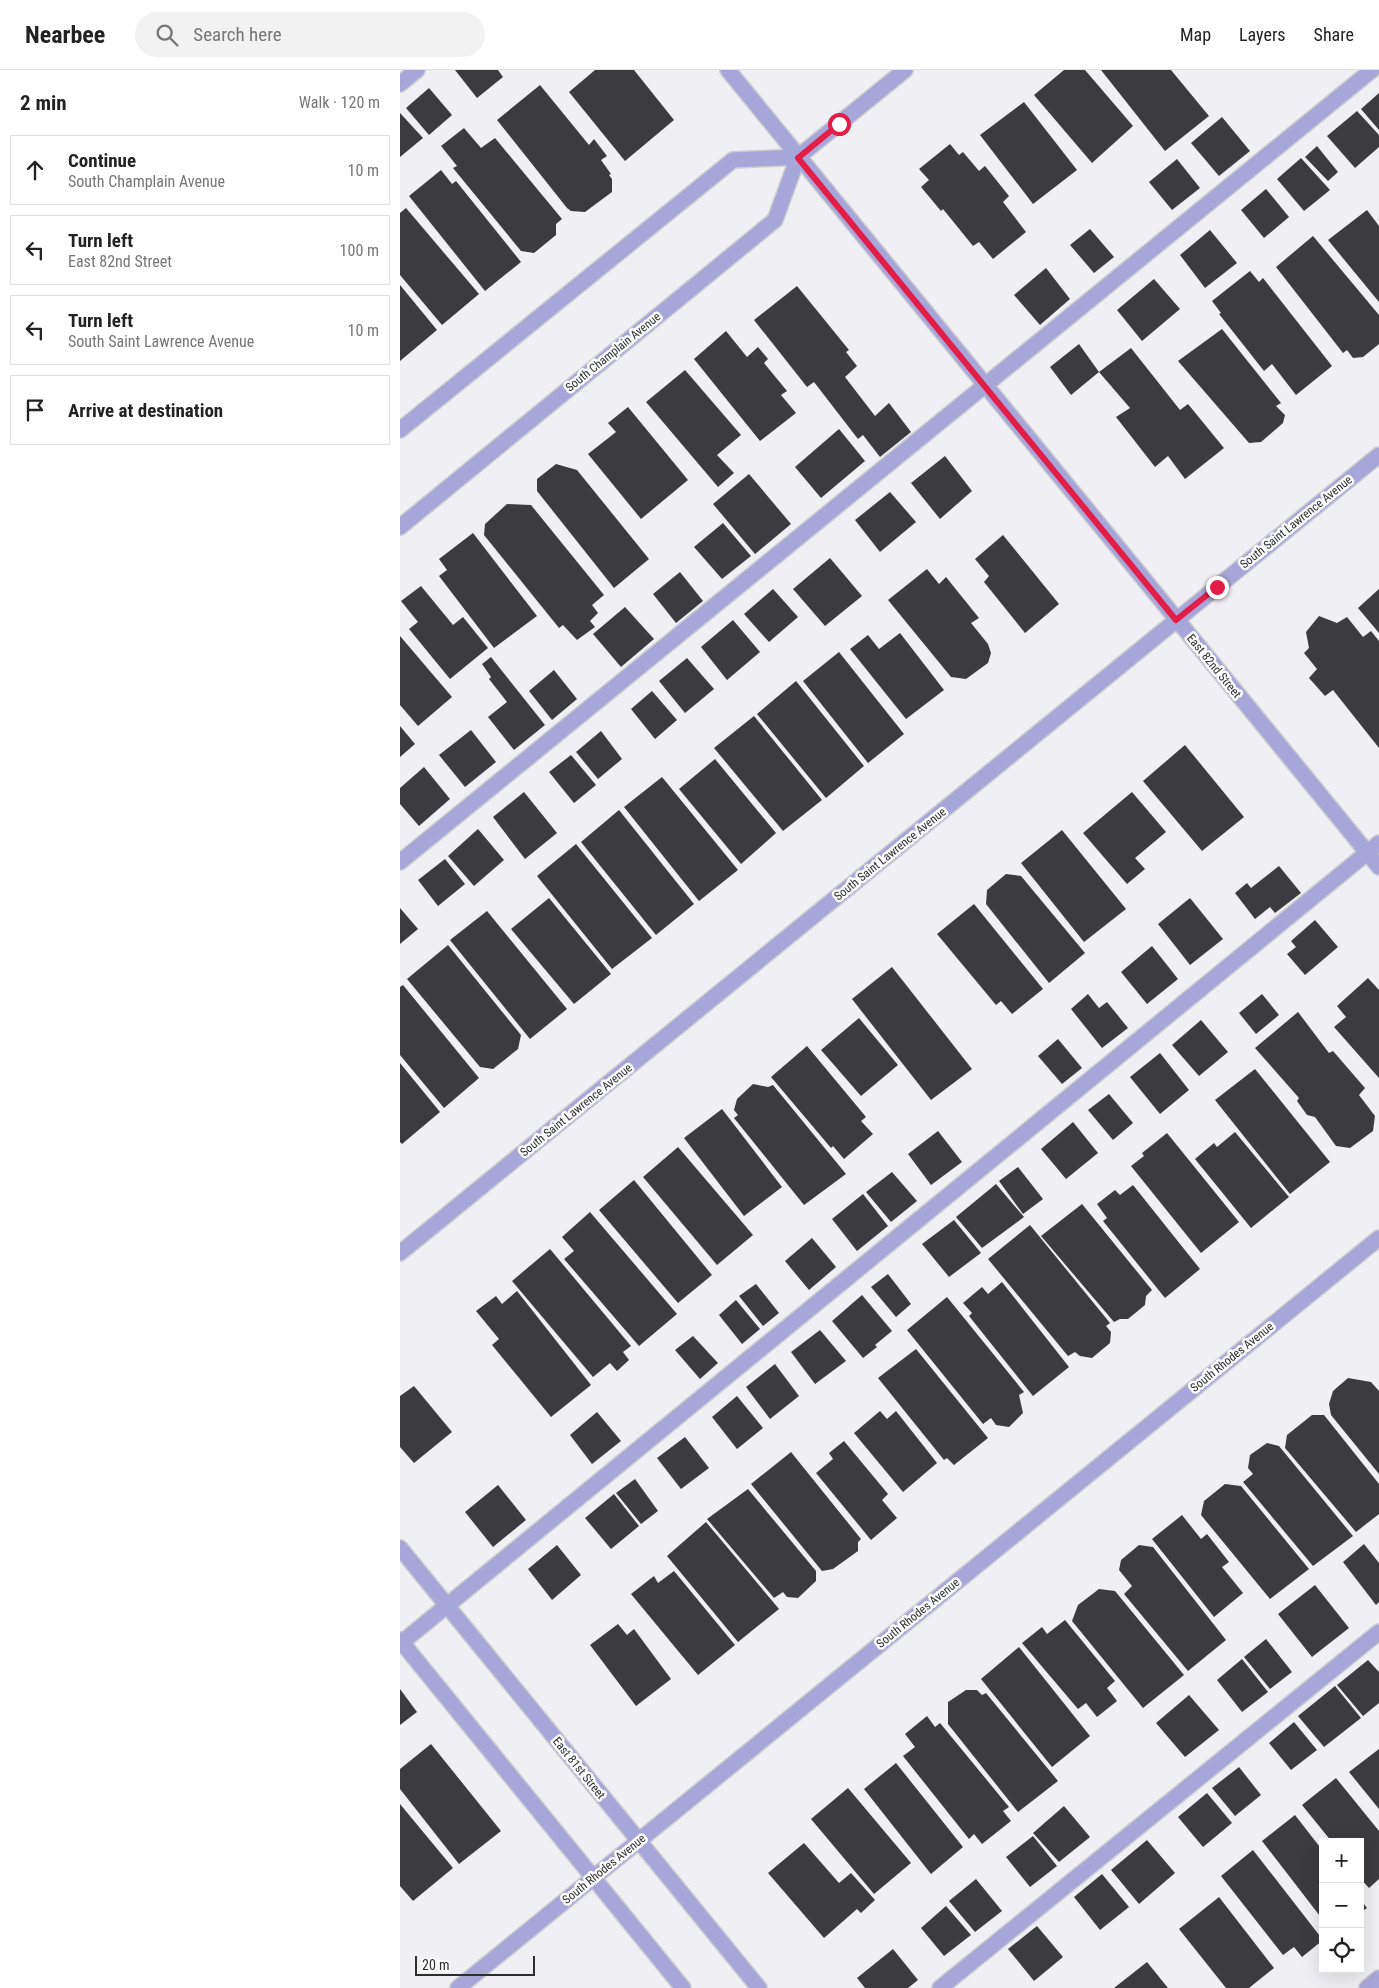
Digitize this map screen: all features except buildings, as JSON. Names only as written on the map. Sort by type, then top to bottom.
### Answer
[{"type":"street","points":[[400,84],[417,70]]},
{"type":"street","name":"East 82nd Street","points":[[728,70],[1176,620],[1373,848],[1379,866]]},
{"type":"street","points":[[400,430],[733,160],[798,158],[905,70]]},
{"type":"street","points":[[400,862],[1372,70]]},
{"type":"street","name":"South Champlain Avenue","points":[[400,527],[775,220],[798,158]]},
{"type":"street","name":"South Saint Lawrence Avenue","points":[[400,1253],[1379,454]]},
{"type":"street","points":[[683,1988],[401,1642],[1373,848]]},
{"type":"street","name":"South Rhodes Avenue","points":[[458,1988],[1379,1238]]},
{"type":"street","name":"East 81st Street","points":[[400,1548],[759,1988]]},
{"type":"street","points":[[940,1988],[1379,1632]]},
{"type":"street","points":[[1367,1988],[1379,1978]]},
{"type":"route","points":[[839,124],[798,158],[1176,620],[1217,587]]}]
